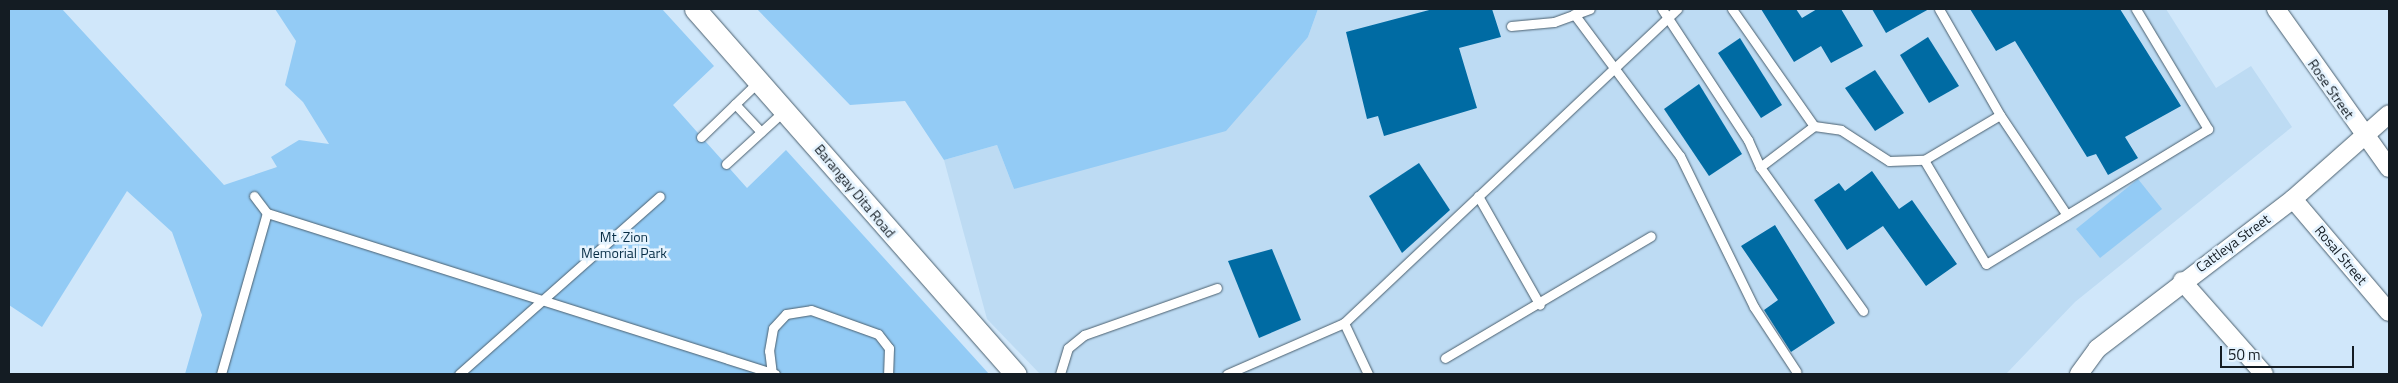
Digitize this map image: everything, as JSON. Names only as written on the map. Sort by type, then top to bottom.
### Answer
[{"type":"street","name":"Rose Street","points":[[2276,9],[2363,136],[2389,168]]},
{"type":"street","name":"Barangay Dita Road","points":[[698,10],[1016,374]]},
{"type":"street","name":"Cattleya Street","points":[[2079,374],[2097,349],[2182,281],[2293,198],[2389,114]]},
{"type":"street","name":"Rosal Street","points":[[2293,198],[2389,312]]},
{"type":"street","points":[[2182,281],[2264,374]]},
{"type":"lane","points":[[1511,26],[1554,22],[1590,9]]},
{"type":"lane","points":[[1662,9],[1748,140],[1760,167],[1863,311]]},
{"type":"lane","points":[[1227,374],[1344,323],[1677,9]]},
{"type":"lane","points":[[1732,9],[1814,126]]},
{"type":"lane","points":[[1939,9],[2000,115],[2066,215]]},
{"type":"lane","points":[[1924,160],[1986,264],[2208,129],[2136,9]]},
{"type":"lane","points":[[1574,14],[1680,156],[1754,307],[1796,371]]},
{"type":"lane","points":[[701,137],[759,81]]},
{"type":"lane","points":[[735,104],[761,132]]},
{"type":"lane","points":[[726,164],[785,109]]},
{"type":"lane","points":[[1760,167],[1814,126],[1841,130],[1889,161],[1924,160],[2000,115]]},
{"type":"lane","points":[[254,196],[267,213],[543,303],[774,374]]},
{"type":"lane","points":[[459,374],[543,303],[660,196]]},
{"type":"lane","points":[[1478,196],[1540,305]]},
{"type":"lane","points":[[221,374],[267,213]]},
{"type":"lane","points":[[1446,358],[1540,305],[1651,236]]},
{"type":"lane","points":[[1060,374],[1068,348],[1084,335],[1217,288]]},
{"type":"lane","points":[[774,374],[768,351],[773,328],[786,314],[810,310],[878,334],[889,348],[888,374]]},
{"type":"lane","points":[[1344,323],[1368,374]]},
{"type":"shaded area","points":[[1318,9],[2166,9],[2216,88],[2251,66],[2292,127],[2075,302],[2006,374],[1040,374],[987,319],[944,160],[997,145],[1014,189],[1308,37]]},
{"type":"green space","name":"Mt. Zion Memorial Park","points":[[9,9],[62,9],[224,185],[277,167],[271,157],[299,140],[329,144],[303,102],[285,85],[296,41],[275,9],[662,9],[714,66],[673,105],[747,188],[786,150],[989,374],[185,374],[202,315],[172,232],[127,191],[42,327],[9,305]]},
{"type":"green space","points":[[757,9],[1318,9],[1308,37],[1226,131],[1014,189],[997,145],[944,160],[905,101],[850,105]]},
{"type":"green space","points":[[2138,179],[2162,209],[2100,258],[2076,229]]},
{"type":"building","points":[[1433,9],[1492,9],[1501,37],[1459,48],[1477,108],[1384,136],[1378,116],[1367,119],[1346,32]]},
{"type":"building","points":[[1761,9],[1796,9],[1802,18],[1817,9],[1841,9],[1863,46],[1831,63],[1821,46],[1794,62]]},
{"type":"building","points":[[1872,9],[1929,9],[1886,33]]},
{"type":"building","points":[[1970,9],[2120,9],[2181,106],[2125,137],[2138,158],[2108,175],[2096,154],[2087,157],[2015,41],[1996,51]]},
{"type":"building","points":[[1928,37],[1959,86],[1929,103],[1900,55]]},
{"type":"building","points":[[1740,38],[1782,105],[1761,118],[1718,53]]},
{"type":"building","points":[[1875,70],[1904,113],[1875,131],[1845,88]]},
{"type":"building","points":[[1699,84],[1742,154],[1709,176],[1664,109]]},
{"type":"building","points":[[1419,163],[1450,210],[1402,253],[1369,196]]},
{"type":"building","points":[[1872,171],[1899,209],[1912,200],[1957,264],[1926,286],[1883,226],[1847,250],[1814,200],[1839,183],[1845,191]]},
{"type":"building","points":[[1775,225],[1835,323],[1791,352],[1764,310],[1778,300],[1741,246]]},
{"type":"building","points":[[1272,249],[1301,320],[1259,338],[1228,261]]}]
